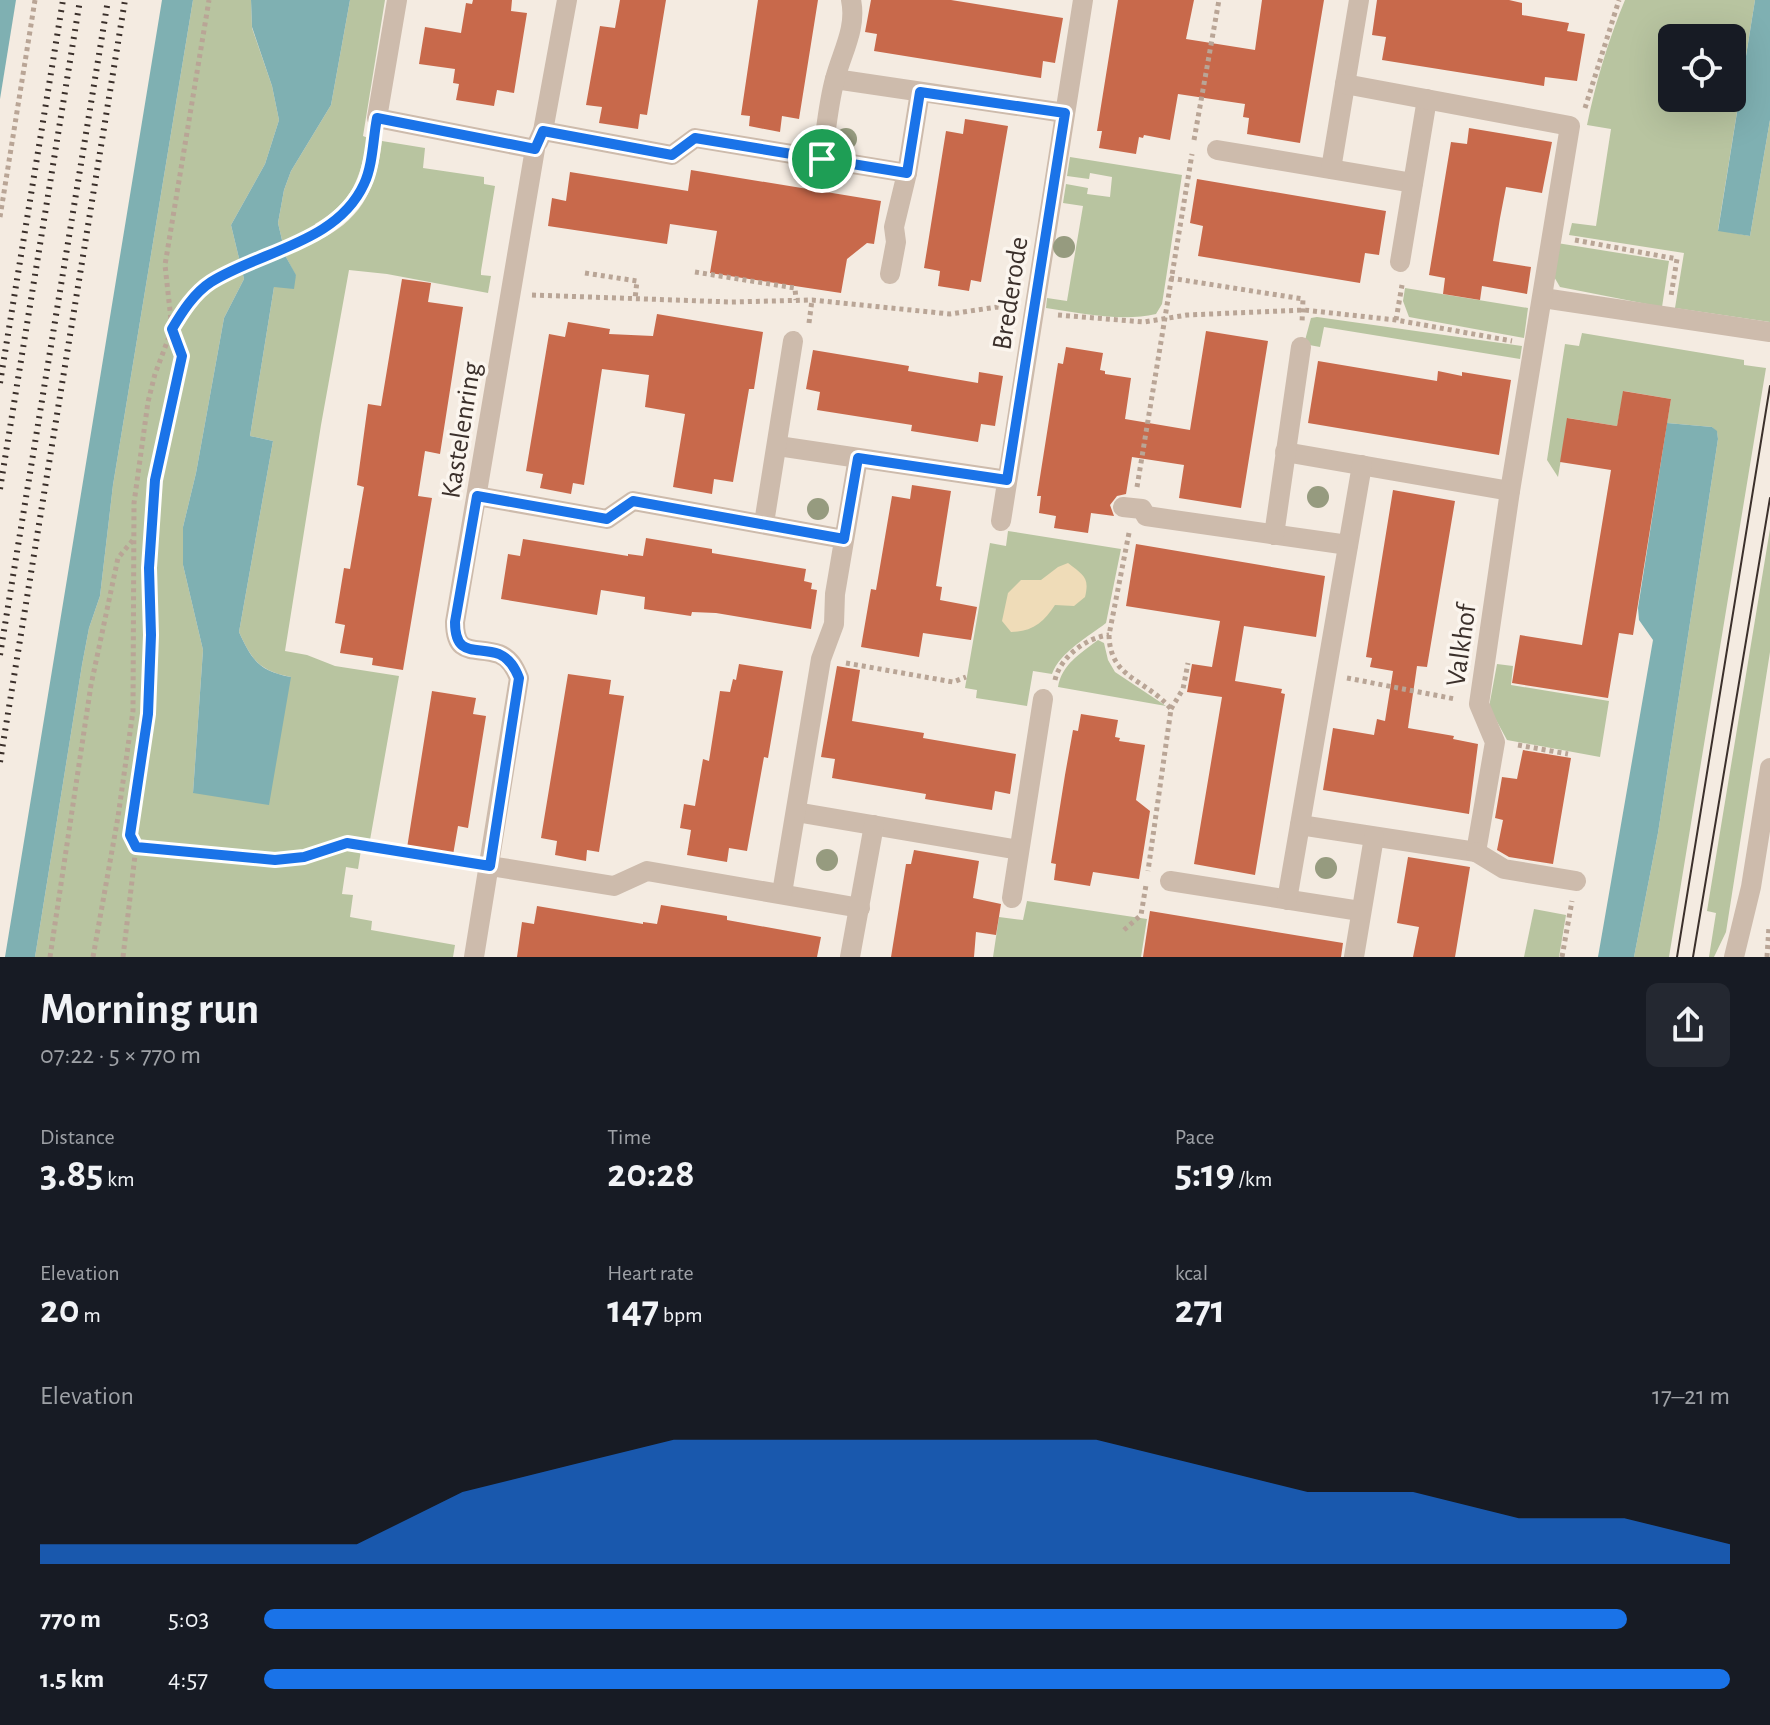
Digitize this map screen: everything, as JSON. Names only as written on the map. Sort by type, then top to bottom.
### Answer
[{"type":"street","points":[[397,0],[377,118],[672,155],[695,138],[907,173]]},
{"type":"street","points":[[539,140],[567,0]]},
{"type":"street","points":[[822,159],[835,79],[848,43],[853,12],[851,0]]},
{"type":"street","name":"Brederode","points":[[1001,521],[1083,0]]},
{"type":"street","points":[[1331,169],[1359,0]]},
{"type":"street","points":[[835,79],[1065,113]]},
{"type":"street","points":[[1345,84],[1570,126]]},
{"type":"street","points":[[890,274],[896,242],[894,227],[907,173],[920,92]]},
{"type":"street","points":[[1400,262],[1427,99]]},
{"type":"street","name":"Valkhof","points":[[1495,742],[1479,704],[1510,491],[1570,126]]},
{"type":"street","name":"Kastelenring","points":[[474,957],[519,678],[513,665],[500,655],[462,646],[455,636],[455,622],[539,140]]},
{"type":"street","points":[[1217,150],[1413,183]]},
{"type":"street","points":[[1543,298],[1770,332]]},
{"type":"street","points":[[764,523],[793,341]]},
{"type":"street","points":[[1274,535],[1301,347]]},
{"type":"street","points":[[778,446],[1007,480]]},
{"type":"street","points":[[1285,452],[1510,491]]},
{"type":"street","points":[[782,893],[821,659],[834,624],[835,594],[858,458]]},
{"type":"street","points":[[1287,900],[1362,465]]},
{"type":"street","points":[[477,496],[607,519],[633,501],[844,539]]},
{"type":"street","points":[[1128,508],[1142,509],[1146,516],[1348,545]]},
{"type":"street","points":[[1012,898],[1043,699]]},
{"type":"street","points":[[1476,852],[1495,742]]},
{"type":"street","points":[[1734,957],[1751,887],[1770,768]]},
{"type":"street","points":[[796,812],[1019,850]]},
{"type":"street","points":[[850,957],[874,825]]},
{"type":"street","points":[[1300,825],[1476,852],[1504,869],[1576,881]]},
{"type":"street","points":[[1354,957],[1374,837]]},
{"type":"street","points":[[490,866],[614,886],[647,871],[860,908]]},
{"type":"street","points":[[1170,881],[1360,911]]},
{"type":"street","points":[[1748,957],[1751,887]]},
{"type":"path","points":[[0,217],[35,0]]},
{"type":"path","points":[[123,957],[136,847],[130,835],[148,714],[151,635],[149,568],[155,480],[182,356],[172,329],[165,265],[209,0]]},
{"type":"path","points":[[1171,709],[1161,698],[1117,667],[1109,651],[1109,635],[1128,508],[1219,0]]},
{"type":"path","points":[[1570,126],[1584,114],[1590,86],[1619,0]]},
{"type":"path","points":[[93,957],[133,711],[134,503],[148,402],[155,374],[172,329],[188,304],[210,283],[302,240],[323,228],[352,204],[365,182],[377,118]]},
{"type":"path","points":[[1554,236],[1677,259],[1668,317]]},
{"type":"path","points":[[1396,320],[1404,274],[1400,262]]},
{"type":"path","points":[[695,272],[795,288],[796,300]]},
{"type":"path","points":[[585,273],[637,281],[635,299]]},
{"type":"path","points":[[1170,278],[1303,299],[1304,310]]},
{"type":"path","points":[[50,957],[94,671],[118,558],[134,539]]},
{"type":"path","points":[[1043,699],[1050,701],[1057,672],[1066,660],[1093,637],[1109,635]]},
{"type":"path","points":[[821,659],[953,682],[966,677]]},
{"type":"path","points":[[1124,930],[1141,915],[1171,709],[1183,689],[1188,663]]},
{"type":"path","points":[[1327,674],[1479,704]]},
{"type":"path","points":[[1495,742],[1568,754]]},
{"type":"path","points":[[136,847],[275,860],[304,857],[347,843],[490,866]]},
{"type":"path","points":[[1147,876],[1170,881]]},
{"type":"path","points":[[1562,957],[1576,881]]},
{"type":"green space","points":[[193,0],[251,0],[252,28],[272,86],[279,120],[265,164],[231,225],[244,279],[224,318],[183,527],[183,565],[203,650],[193,793],[291,677],[258,663],[239,632],[273,441],[250,436],[274,287],[296,276],[286,257],[278,223],[284,190],[291,171],[331,105],[350,0],[385,0],[363,136],[368,138],[358,178],[347,198],[315,224],[323,238],[349,220],[366,198],[382,141],[425,148],[423,168],[484,177],[484,184],[495,186],[481,271],[481,275],[491,276],[488,293],[349,270],[285,651],[307,655],[335,666],[399,676],[370,840],[361,850],[358,869],[346,867],[342,894],[353,895],[350,917],[372,921],[371,930],[455,945],[453,957],[35,957],[82,665],[89,628],[100,596],[113,485]]},
{"type":"green space","points":[[1625,0],[1755,0],[1746,56],[1746,24],[1658,24],[1658,112],[1737,112],[1718,230],[1750,236],[1770,120],[1770,322],[1675,308],[1684,253],[1569,235],[1572,223],[1596,226],[1611,129],[1587,125],[1603,61]]},
{"type":"green space","points":[[1070,157],[1182,175],[1162,304],[1156,314],[1115,317],[1046,308],[1047,298],[1067,301],[1083,206],[1063,203],[1066,184],[1088,188],[1087,194],[1110,197],[1112,177],[1090,173],[1089,179],[1067,176]]},
{"type":"green space","points":[[1557,243],[1669,261],[1662,307],[1560,287],[1553,275]]},
{"type":"green space","points":[[1405,288],[1528,308],[1524,338],[1409,317],[1403,301]]},
{"type":"green space","points":[[1311,318],[1522,346],[1520,359],[1324,327],[1320,347],[1304,344]]},
{"type":"green space","points":[[1582,333],[1744,360],[1744,365],[1766,368],[1669,957],[1634,957],[1658,833],[1718,439],[1712,427],[1667,423],[1671,399],[1624,391],[1617,426],[1568,418],[1558,477],[1547,460],[1565,344],[1579,346]]},
{"type":"green space","points":[[1770,529],[1770,652],[1726,932],[1714,957],[1709,957],[1716,913],[1707,911]]},
{"type":"green space","points":[[1008,531],[1121,549],[1106,623],[1068,652],[1052,674],[1033,671],[1027,706],[976,698],[977,690],[965,688],[990,543],[1006,546]]},
{"type":"green space","points":[[1098,640],[1104,643],[1115,672],[1166,706],[1058,687],[1068,666]]},
{"type":"green space","points":[[1497,664],[1513,666],[1511,685],[1609,701],[1600,757],[1507,740],[1489,707]]},
{"type":"green space","points":[[1027,901],[1147,919],[1141,957],[993,957],[999,917],[1023,920]]},
{"type":"green space","points":[[1534,909],[1566,915],[1559,957],[1524,957]]},
{"type":"sand","points":[[1068,563],[1084,577],[1087,585],[1085,597],[1074,606],[1055,605],[1037,625],[1011,632],[1002,621],[1008,593],[1021,580],[1041,580]]},
{"type":"water","points":[[0,0],[16,0],[0,99]]},
{"type":"water","points":[[162,0],[193,0],[113,485],[100,596],[89,628],[82,665],[35,957],[5,957]]},
{"type":"water","points":[[251,0],[350,0],[331,105],[291,171],[284,190],[278,223],[286,257],[296,275],[294,289],[274,287],[250,436],[273,441],[239,632],[258,663],[272,672],[291,677],[269,805],[193,793],[203,650],[183,565],[183,527],[224,318],[244,279],[231,225],[265,164],[279,120],[272,86],[252,27]]},
{"type":"water","points":[[1755,0],[1770,0],[1770,120],[1750,236],[1718,231],[1737,112],[1746,112],[1746,56]]},
{"type":"water","points":[[1667,423],[1712,427],[1717,431],[1718,439],[1658,833],[1634,957],[1598,957],[1653,640],[1639,620],[1638,608]]},
{"type":"building","points":[[473,0],[512,0],[511,11],[527,13],[514,93],[497,90],[494,106],[456,100],[459,84],[453,83],[455,69],[419,64],[425,27],[461,33],[466,3],[472,4]]},
{"type":"building","points":[[620,0],[666,0],[647,115],[640,114],[638,129],[599,123],[602,107],[586,105],[600,26],[615,28]]},
{"type":"building","points":[[758,0],[818,0],[799,119],[782,116],[780,132],[749,126],[750,116],[741,115]]},
{"type":"building","points":[[871,0],[951,0],[1063,18],[1055,63],[1043,61],[1041,78],[874,51],[877,34],[865,32]]},
{"type":"building","points":[[1118,0],[1194,0],[1186,39],[1255,50],[1262,0],[1324,0],[1300,143],[1247,134],[1249,118],[1243,117],[1245,104],[1178,94],[1170,140],[1144,135],[1143,138],[1139,137],[1136,154],[1099,148],[1102,131],[1097,131]]},
{"type":"building","points":[[1377,0],[1509,0],[1522,3],[1522,15],[1569,23],[1567,31],[1585,34],[1577,81],[1545,77],[1544,86],[1382,60],[1386,37],[1372,35]]},
{"type":"building","points":[[965,119],[1008,126],[981,282],[971,280],[969,291],[938,286],[940,271],[924,268],[946,131],[963,134]]},
{"type":"building","points":[[1469,128],[1552,142],[1542,193],[1506,187],[1500,218],[1493,261],[1531,267],[1527,294],[1482,286],[1480,300],[1443,294],[1445,278],[1429,275],[1451,142],[1467,144]]},
{"type":"building","points":[[691,170],[881,201],[874,244],[867,243],[847,259],[841,293],[710,273],[717,231],[670,224],[667,244],[548,226],[552,198],[566,201],[570,172],[688,191]]},
{"type":"building","points":[[1197,179],[1386,211],[1379,255],[1365,253],[1360,283],[1198,256],[1203,226],[1190,223]]},
{"type":"building","points":[[402,279],[431,283],[428,302],[463,307],[440,454],[425,451],[418,496],[432,498],[403,670],[372,665],[373,658],[340,653],[345,625],[335,623],[344,568],[350,569],[364,487],[357,485],[368,404],[381,406]]},
{"type":"building","points":[[657,314],[763,332],[754,389],[749,389],[733,482],[714,479],[712,494],[673,487],[685,414],[645,407],[649,375],[602,369],[584,485],[573,483],[571,494],[540,488],[543,474],[526,471],[549,334],[565,337],[568,322],[610,329],[609,334],[653,336]]},
{"type":"building","points":[[1206,331],[1268,341],[1241,508],[1179,498],[1184,465],[1132,457],[1126,494],[1117,496],[1110,505],[1114,516],[1091,513],[1088,533],[1054,528],[1056,516],[1039,513],[1041,496],[1037,496],[1058,363],[1063,364],[1066,347],[1103,353],[1100,370],[1105,374],[1131,378],[1125,419],[1190,430]]},
{"type":"building","points":[[813,350],[909,366],[908,371],[978,383],[979,372],[1003,376],[995,426],[981,424],[978,442],[911,431],[912,425],[817,410],[820,392],[806,389]]},
{"type":"building","points":[[1318,361],[1437,381],[1438,371],[1511,380],[1499,455],[1308,423]]},
{"type":"building","points":[[1623,391],[1671,399],[1633,635],[1619,633],[1608,698],[1512,683],[1520,635],[1582,645],[1611,470],[1560,462],[1567,418],[1617,426]]},
{"type":"building","points":[[912,485],[951,491],[936,586],[942,587],[940,600],[977,607],[971,640],[923,633],[919,657],[861,647],[871,589],[876,590],[892,496],[910,499]]},
{"type":"building","points":[[1393,490],[1455,501],[1427,667],[1417,666],[1408,728],[1454,736],[1453,739],[1478,744],[1469,814],[1323,790],[1333,728],[1374,735],[1377,719],[1385,721],[1393,671],[1370,667],[1372,658],[1366,657]]},
{"type":"building","points":[[646,538],[806,569],[804,581],[812,583],[811,589],[817,590],[811,629],[716,613],[692,612],[691,616],[644,609],[645,597],[601,590],[597,615],[501,599],[508,554],[520,556],[523,539],[643,556]]},
{"type":"building","points":[[1136,544],[1325,576],[1316,637],[1244,626],[1235,681],[1282,689],[1281,693],[1285,694],[1255,875],[1194,864],[1222,697],[1187,692],[1192,664],[1212,667],[1220,621],[1126,606]]},
{"type":"building","points":[[739,664],[783,671],[747,851],[729,848],[727,862],[687,855],[691,830],[680,828],[684,804],[695,806],[703,759],[709,761],[720,691],[730,692]]},
{"type":"building","points":[[837,666],[860,670],[852,721],[924,733],[923,738],[1016,754],[1010,794],[995,791],[992,810],[925,799],[926,794],[832,778],[835,759],[821,757]]},
{"type":"building","points":[[568,674],[611,680],[609,694],[624,696],[599,852],[587,850],[586,861],[555,855],[557,841],[541,838]]},
{"type":"building","points":[[432,691],[476,698],[473,714],[486,716],[468,828],[458,826],[453,855],[407,848]]},
{"type":"building","points":[[1081,714],[1118,720],[1115,737],[1120,738],[1119,741],[1145,745],[1136,800],[1150,811],[1139,879],[1093,872],[1090,886],[1054,880],[1056,864],[1051,863],[1065,775],[1073,730],[1078,731]]},
{"type":"building","points":[[1523,750],[1571,758],[1553,864],[1509,857],[1497,850],[1503,820],[1495,818],[1502,777],[1517,779]]},
{"type":"building","points":[[914,850],[979,861],[973,898],[1001,904],[996,935],[976,932],[974,957],[891,957],[906,864],[911,864]]},
{"type":"building","points":[[1408,857],[1470,867],[1455,957],[1413,957],[1419,927],[1397,923]]},
{"type":"building","points":[[661,905],[821,937],[817,957],[517,957],[522,922],[534,924],[537,906],[657,924]]},
{"type":"building","points":[[1150,911],[1343,943],[1341,957],[1143,957]]},
{"type":"tram line","points":[[1677,957],[1770,386]]},
{"type":"tram line","points":[[1693,957],[1770,498]]},
{"type":"railway","points":[[0,383],[63,0]]},
{"type":"railway","points":[[0,489],[80,0]]},
{"type":"railway","points":[[0,655],[108,0]]},
{"type":"railway","points":[[0,762],[125,0]]},
{"type":"route","points":[[920,92],[1065,113],[1007,480],[858,458],[844,539],[633,501],[607,519],[477,496],[455,636],[462,646],[500,655],[513,665],[519,678],[490,866],[347,843],[304,857],[275,860],[136,847],[130,835],[148,714],[151,635],[149,568],[155,480],[182,356],[172,329],[188,304],[210,283],[302,240],[323,228],[352,204],[365,182],[377,118],[535,149],[543,131],[672,155],[695,138],[822,159],[907,173],[920,92]]}]
